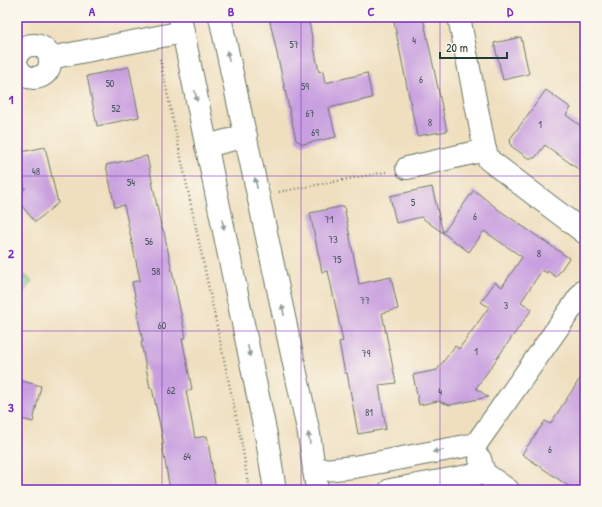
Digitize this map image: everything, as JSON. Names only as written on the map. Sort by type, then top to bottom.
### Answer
[{"type":"street","points":[[220,17],[309,434],[315,481],[354,467],[476,444],[585,289]]},
{"type":"street","points":[[459,17],[485,150],[489,160],[585,233]]},
{"type":"street","points":[[50,58],[156,37],[181,25],[268,440],[276,490]]},
{"type":"street","points":[[17,57],[24,47],[35,44],[45,49],[50,58],[48,70],[39,77],[28,78],[19,71],[17,66]]},
{"type":"street","points":[[206,146],[246,136]]},
{"type":"street","points":[[407,168],[485,150]]},
{"type":"street","points":[[476,444],[484,473],[508,490]]},
{"type":"street","points":[[390,490],[484,473]]},
{"type":"path","points":[[156,37],[242,444],[249,490]]},
{"type":"path","points":[[259,196],[407,168]]},
{"type":"green space","points":[[17,270],[32,281],[17,302]]},
{"type":"building","points":[[269,17],[308,17],[319,72],[323,71],[325,83],[367,73],[372,98],[329,108],[336,137],[303,144],[296,140]]},
{"type":"building","points":[[393,17],[423,17],[447,131],[417,136]]},
{"type":"building","points":[[521,37],[529,74],[503,80],[494,43]]},
{"type":"building","points":[[129,67],[139,117],[97,126],[87,76]]},
{"type":"building","points":[[546,90],[571,108],[566,115],[585,129],[585,174],[545,145],[535,158],[528,158],[511,146],[510,139]]},
{"type":"building","points":[[45,147],[58,203],[35,222],[17,200],[17,195],[25,189],[17,153]]},
{"type":"building","points":[[147,156],[186,338],[182,338],[192,389],[186,391],[195,438],[207,436],[216,490],[170,490],[162,444],[164,444],[152,388],[150,388],[141,342],[143,342],[137,313],[139,313],[132,282],[140,280],[124,205],[115,207],[106,165]]},
{"type":"building","points":[[432,187],[443,233],[474,190],[499,210],[569,258],[556,277],[548,271],[547,273],[542,270],[521,302],[532,309],[476,388],[488,397],[450,405],[438,401],[419,405],[413,375],[437,370],[455,346],[459,349],[489,307],[481,302],[495,282],[502,287],[522,257],[484,231],[469,252],[421,217],[396,223],[390,196]]},
{"type":"building","points":[[344,206],[359,284],[391,277],[398,309],[382,313],[396,383],[379,385],[386,429],[358,434],[347,373],[345,373],[339,342],[343,341],[328,271],[322,272],[310,213]]},
{"type":"building","points":[[585,371],[585,490],[574,490],[522,454],[545,421],[550,424]]},
{"type":"building","points":[[22,381],[41,386],[33,422],[17,418],[17,390],[20,391]]}]
